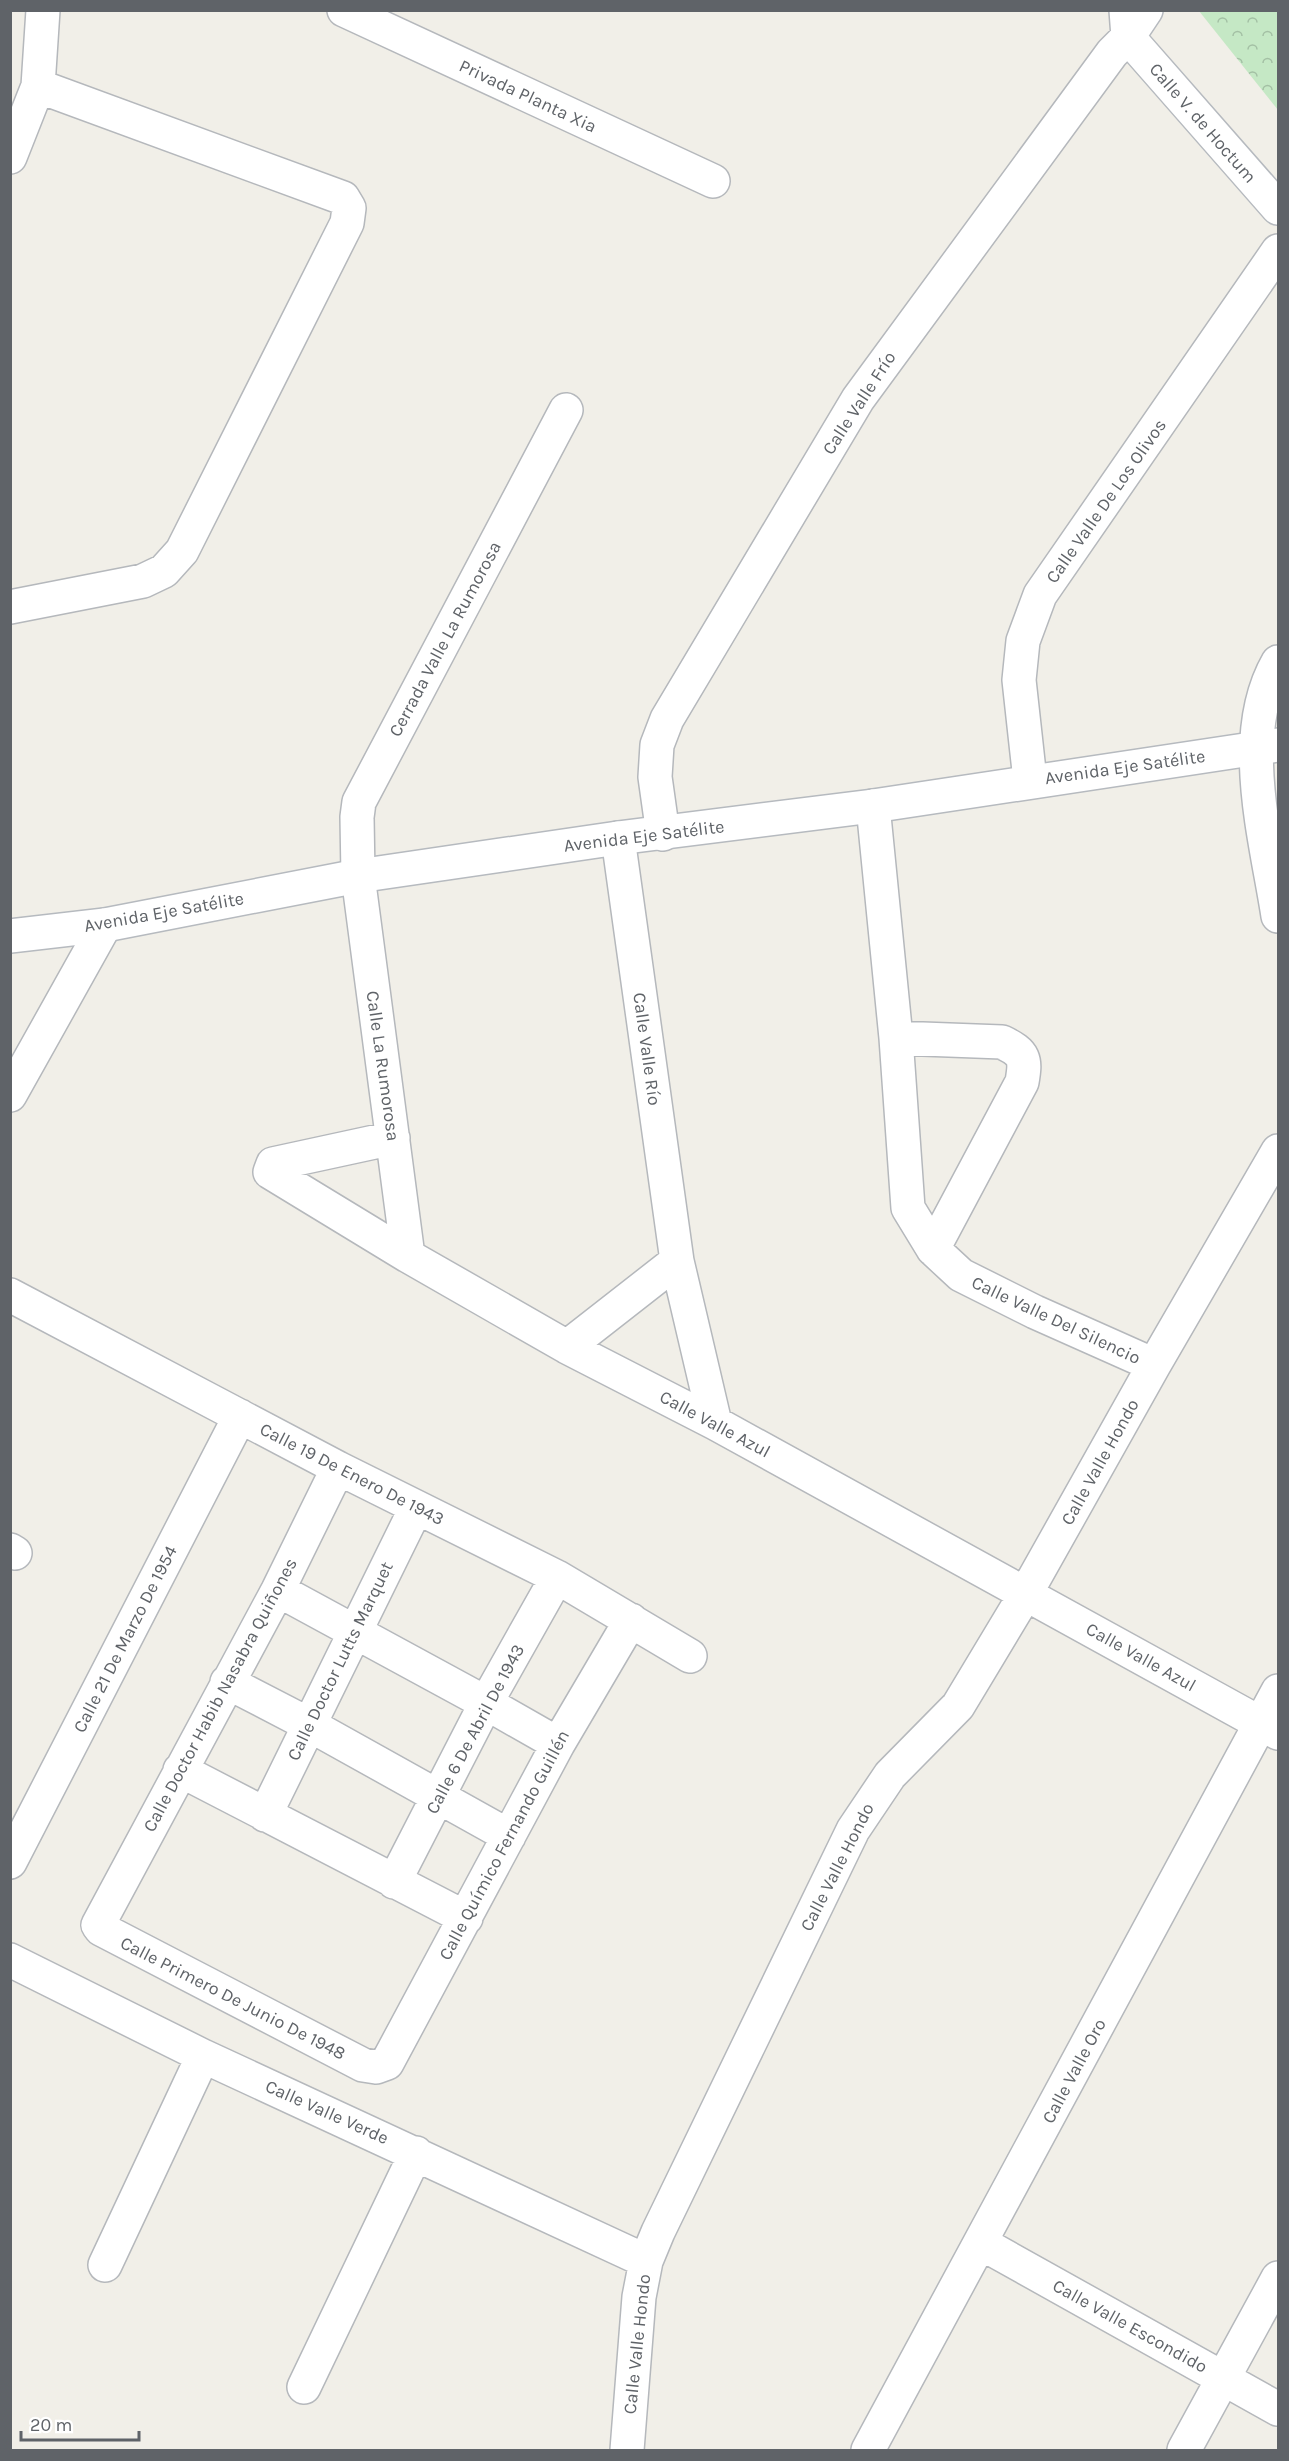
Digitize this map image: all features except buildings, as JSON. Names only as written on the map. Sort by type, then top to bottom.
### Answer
[{"type":"street","points":[[10,157],[38,86],[44,10]]},
{"type":"street","name":"Privada Planta Xia","points":[[344,10],[713,181]]},
{"type":"street","name":"Calle V. de Hoctum","points":[[1133,19],[1278,208]]},
{"type":"street","name":"Calle Valle Frío","points":[[663,834],[655,777],[657,745],[667,719],[858,399],[1112,53],[1133,19]]},
{"type":"street","points":[[10,607],[143,581],[164,571],[182,551],[347,223],[349,208],[343,198],[38,86]]},
{"type":"street","name":"Calle Valle De Los Olivos","points":[[1030,780],[1019,680],[1023,641],[1040,596],[1278,251]]},
{"type":"street","name":"Cerrada Valle La Rumorosa","points":[[358,876],[359,802],[566,410]]},
{"type":"street","points":[[1278,662],[1263,701],[1267,746],[1260,801],[1278,916]]},
{"type":"street","name":"Avenida Eje Satélite","points":[[10,936],[105,925],[358,876],[618,838],[873,806],[1030,780],[1267,746]]},
{"type":"street","name":"Calle Valle Del Silencio","points":[[873,806],[896,1038],[908,1208],[933,1250],[961,1275],[1035,1312],[1154,1365]]},
{"type":"street","name":"Calle Valle Río","points":[[618,838],[676,1261],[715,1423]]},
{"type":"street","name":"Calle La Rumorosa","points":[[358,876],[408,1256]]},
{"type":"street","points":[[10,1095],[105,925]]},
{"type":"street","points":[[896,1038],[1002,1042],[1018,1049],[1025,1062],[1022,1082],[933,1250]]},
{"type":"street","name":"Calle Valle Azul","points":[[393,1138],[273,1164],[270,1172],[408,1256],[567,1347],[715,1423],[1270,1729]]},
{"type":"street","name":"Calle Valle Hondo","points":[[627,2451],[639,2296],[646,2261],[853,1830],[890,1775],[958,1706],[1026,1593],[1278,1151]]},
{"type":"street","points":[[567,1347],[676,1261]]},
{"type":"street","name":"Calle 19 De Enero De 1943","points":[[10,1295],[338,1468],[557,1577],[690,1656]]},
{"type":"street","name":"Calle 21 De Marzo De 1954","points":[[10,1862],[240,1416]]},
{"type":"street","name":"Calle Doctor Habib Nasabra Quiñones","points":[[99,1920],[278,1590],[338,1468]]},
{"type":"street","name":"Calle Doctor Lutts Marquet","points":[[265,1815],[416,1508]]},
{"type":"street","name":"Calle 6 De Abril De 1943","points":[[394,1882],[486,1703],[557,1577]]},
{"type":"street","points":[[278,1590],[558,1744]]},
{"type":"street","name":"Calle Químico Fernando Guillén","points":[[376,2067],[387,2063],[558,1744],[631,1620]]},
{"type":"street","points":[[227,1682],[509,1836]]},
{"type":"street","name":"Calle Valle Oro","points":[[868,2451],[981,2243],[1270,1729],[1278,1691]]},
{"type":"street","points":[[180,1770],[465,1918]]},
{"type":"street","name":"Calle Primero De Junio De 1948","points":[[99,1920],[98,1925],[101,1929],[363,2065],[376,2067]]},
{"type":"street","name":"Calle Valle Verde","points":[[10,1960],[203,2056],[416,2152],[646,2261]]},
{"type":"street","points":[[105,2265],[203,2056]]},
{"type":"street","points":[[304,2387],[416,2152]]},
{"type":"street","name":"Calle Valle Escondido","points":[[981,2243],[1278,2409]]},
{"type":"street","points":[[1184,2451],[1278,2278]]},
{"type":"green space","points":[[1199,11],[1278,11],[1278,110]]}]
